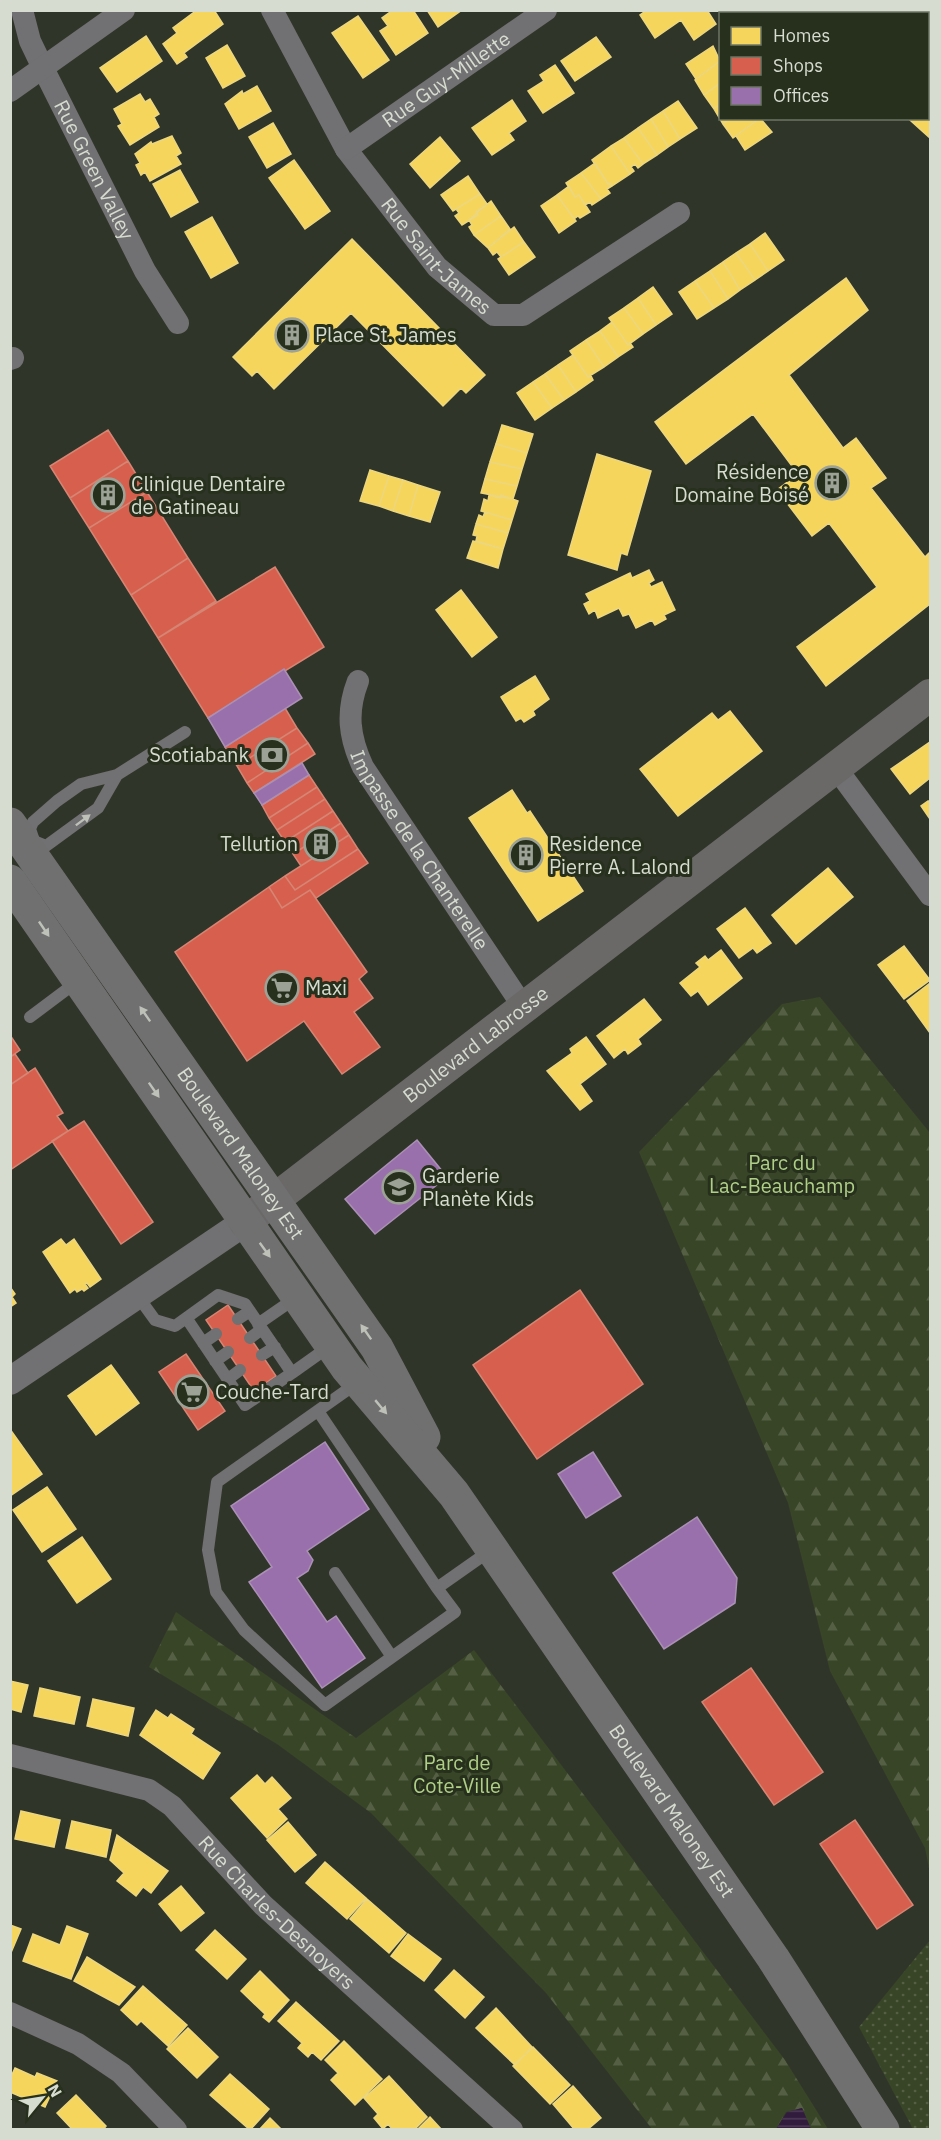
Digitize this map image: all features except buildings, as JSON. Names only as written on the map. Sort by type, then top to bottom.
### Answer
[{"type":"main road","name":"Boulevard Labrosse","points":[[245,1222],[930,695]]},
{"type":"main road","name":"Boulevard Maloney Est","points":[[20,843],[377,1348],[454,1494]]},
{"type":"main road","name":"Boulevard Maloney Est","points":[[10,881],[331,1345],[359,1382],[454,1494],[773,1958],[883,2130]]},
{"type":"street","name":"Rue Green Valley","points":[[22,10],[30,41],[43,68],[146,271],[178,323]]},
{"type":"street","points":[[10,91],[124,10]]},
{"type":"street","name":"Rue Saint-James","points":[[272,10],[346,149],[437,267],[494,315],[523,315],[678,213]]},
{"type":"street","name":"Rue Guy-Millette","points":[[346,149],[546,10]]},
{"type":"street","name":"Impasse de la Chanterelle","points":[[358,681],[349,713],[353,747],[363,767],[524,1008]]},
{"type":"street","points":[[836,768],[930,896]]},
{"type":"street","name":"Boulevard Labrosse","points":[[10,1381],[245,1222]]},
{"type":"street","name":"Rue Charles-Desnoyers","points":[[10,1755],[149,1790],[172,1806],[263,1905],[512,2130]]},
{"type":"street","points":[[10,2013],[78,2044],[121,2073],[176,2130]]},
{"type":"lane","points":[[117,775],[98,808],[46,846],[20,843],[33,822],[81,784],[117,775],[185,732]]},
{"type":"lane","points":[[30,1017],[79,981]]},
{"type":"lane","points":[[137,1295],[155,1320],[175,1326],[218,1295],[245,1304],[292,1373]]},
{"type":"lane","points":[[250,1338],[298,1296]]},
{"type":"lane","points":[[238,1319],[250,1311]]},
{"type":"lane","points":[[187,1319],[245,1405],[331,1345]]},
{"type":"lane","points":[[203,1343],[216,1334]]},
{"type":"lane","points":[[262,1355],[274,1347]]},
{"type":"lane","points":[[215,1361],[228,1352]]},
{"type":"lane","points":[[228,1379],[240,1370]]},
{"type":"lane","points":[[318,1411],[455,1612],[325,1705],[244,1630],[216,1592],[208,1550],[217,1482],[359,1382]]},
{"type":"lane","points":[[437,1588],[492,1549]]},
{"type":"lane","points":[[335,1573],[392,1657]]},
{"type":"green space","name":"Parc du Lac-Beauchamp","points":[[820,997],[930,1133],[930,1873],[925,1848],[830,1671],[788,1503],[639,1152],[782,1004]]},
{"type":"green space","name":"Parc de Cote-Ville","points":[[176,1612],[356,1738],[474,1650],[785,2060],[828,2129],[811,2129],[802,2108],[786,2112],[776,2129],[652,2129],[546,1993],[371,1813],[277,1744],[149,1667]]},
{"type":"green space","points":[[930,1940],[930,2129],[913,2129],[859,2027]]},
{"type":"shaded area","points":[[802,2108],[811,2129],[776,2129],[787,2112]]},
{"type":"place","name":"Place St. James","points":[[292,335]]},
{"type":"place","name":"Résidence Domaine Boisé","points":[[832,483]]},
{"type":"place","name":"Clinique Dentaire de Gatineau","points":[[108,495]]},
{"type":"place","name":"Scotiabank","points":[[272,755]]},
{"type":"place","name":"Tellution","points":[[321,844]]},
{"type":"place","name":"Residence Pierre A. Lalond","points":[[526,855]]},
{"type":"place","name":"Maxi","points":[[282,988]]},
{"type":"place","name":"Garderie Planète Kids","points":[[399,1187]]},
{"type":"place","name":"Couche-Tard","points":[[192,1392]]}]
